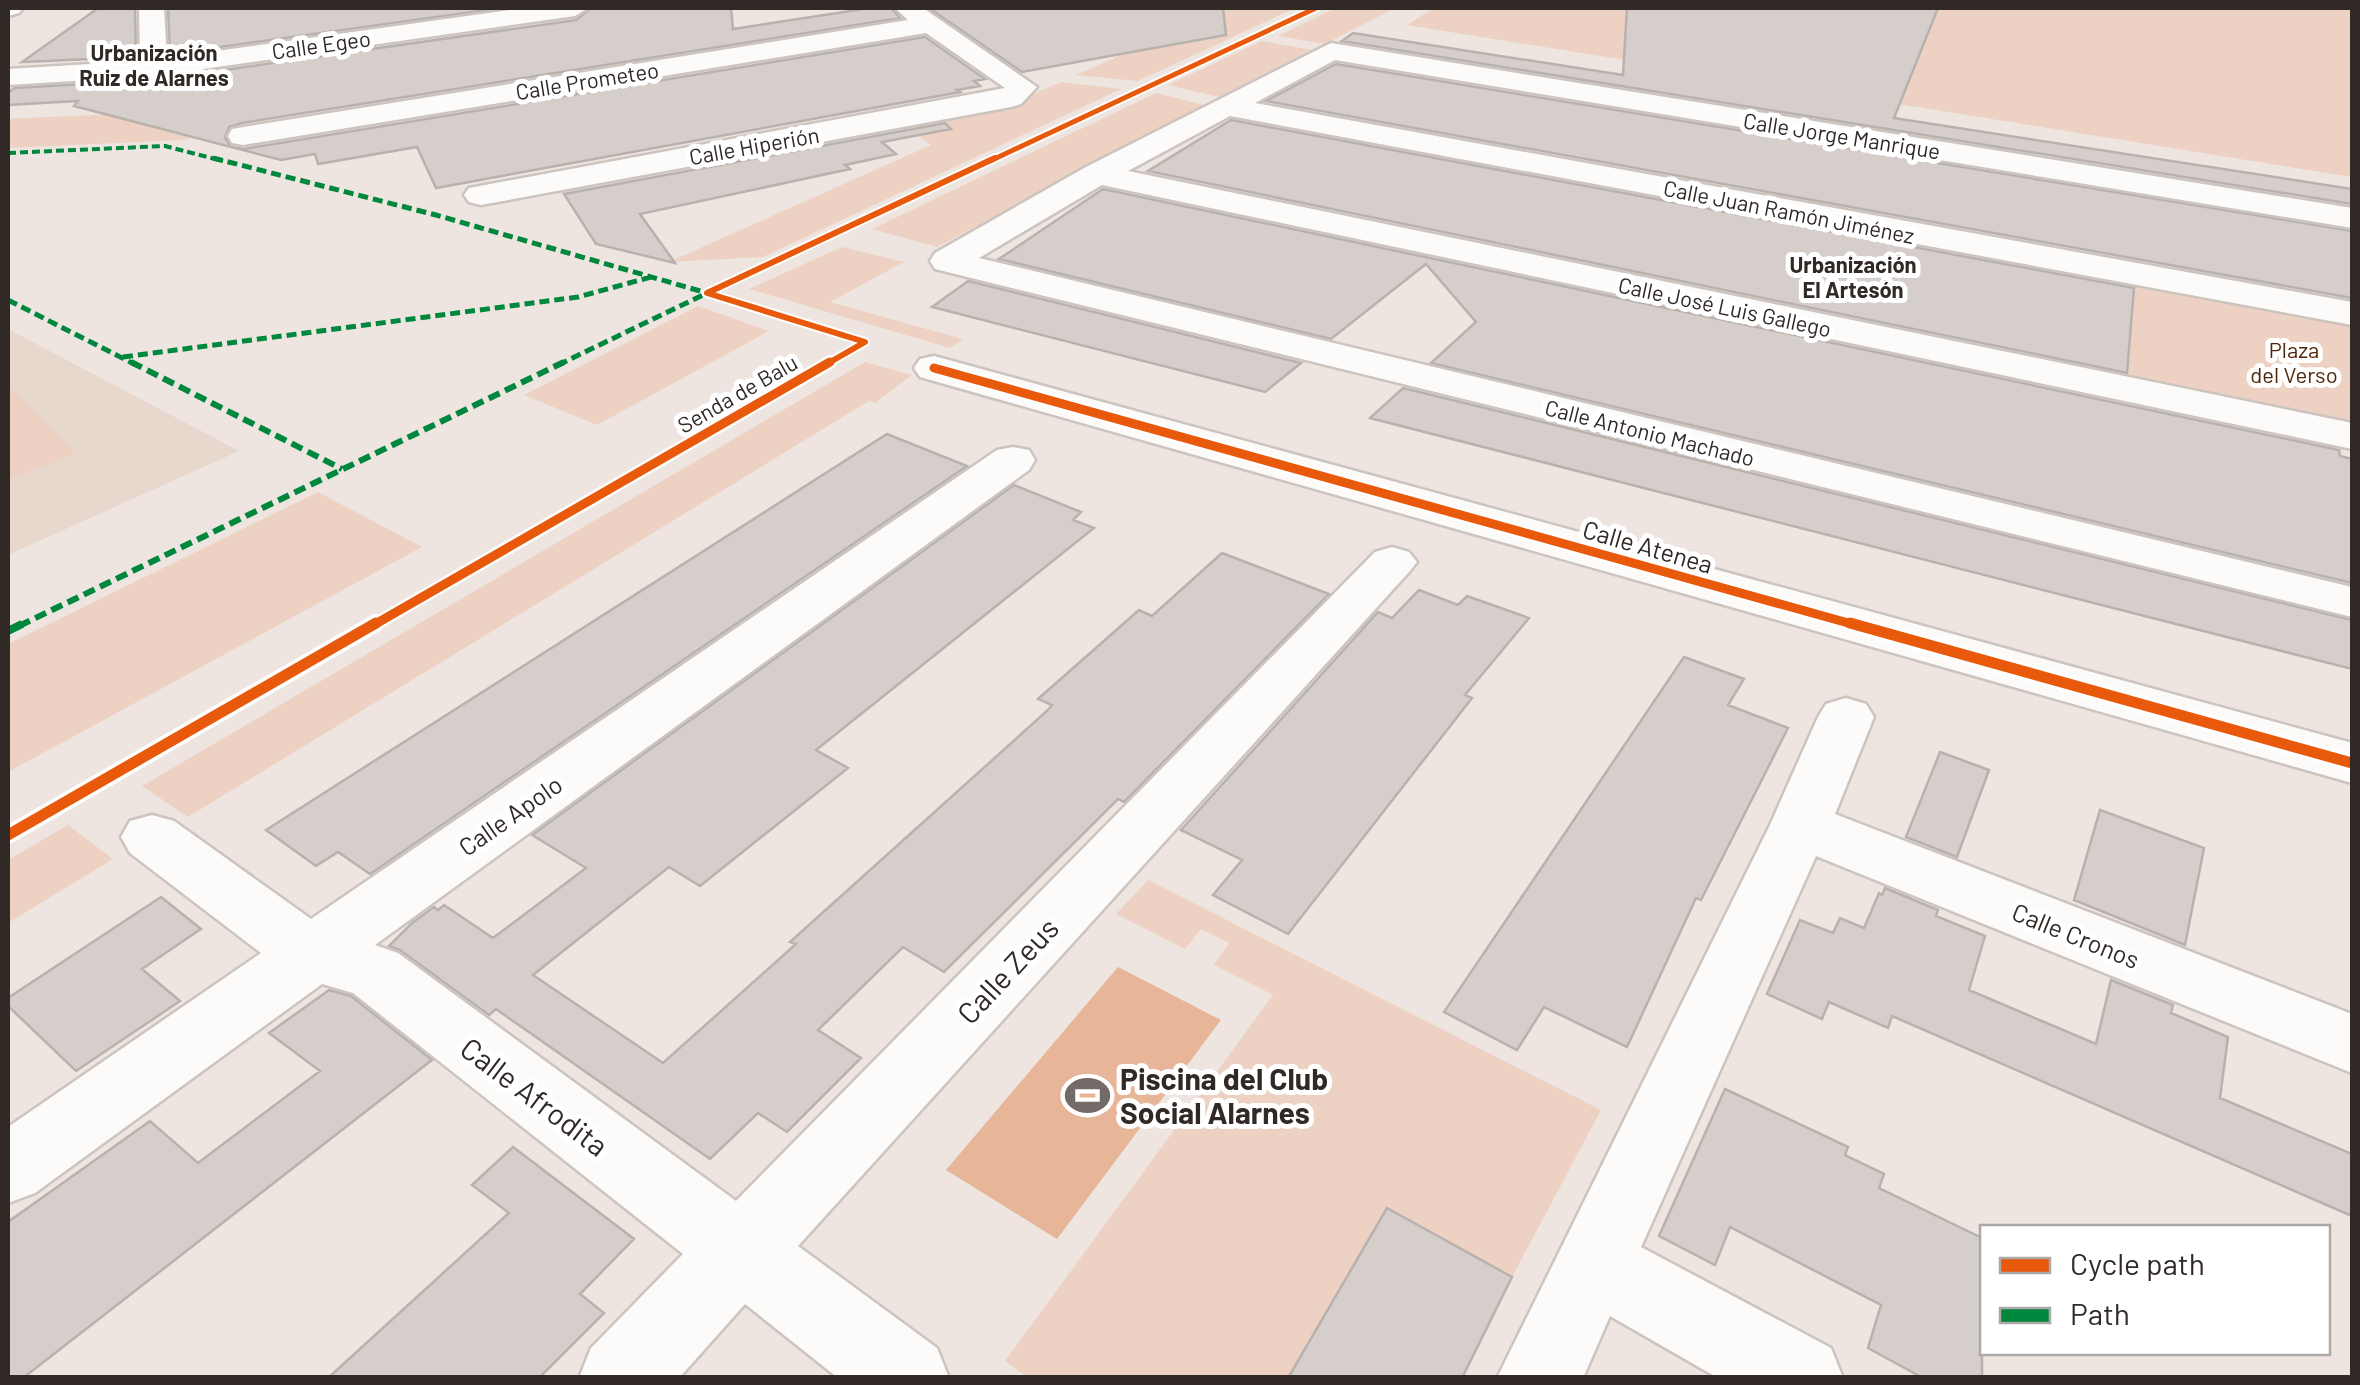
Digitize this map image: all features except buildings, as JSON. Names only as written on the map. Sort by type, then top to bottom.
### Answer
[{"type":"street","points":[[151,8],[154,68]]},
{"type":"street","name":"Calle Egeo","points":[[8,77],[154,68],[574,8]]},
{"type":"street","name":"Calle Hiperión","points":[[481,195],[1012,98],[1022,88],[919,16]]},
{"type":"street","name":"Calle Prometeo","points":[[243,136],[919,16]]},
{"type":"street","name":"Calle Jorge Manrique","points":[[1225,106],[1331,51],[2352,218]]},
{"type":"street","points":[[1097,174],[1225,106]]},
{"type":"street","name":"Calle Juan Ramón Jiménez","points":[[1225,106],[2352,314]]},
{"type":"street","name":"Calle Antonio Machado","points":[[1097,174],[948,261],[2352,602]]},
{"type":"street","name":"Calle José Luis Gallego","points":[[1097,174],[2352,436]]},
{"type":"street","name":"Calle Atenea","points":[[934,368],[2352,763]]},
{"type":"street","name":"Calle Apolo","points":[[8,1169],[1013,460]]},
{"type":"street","name":"Calle Zeus","points":[[621,1378],[1392,562]]},
{"type":"street","points":[[1539,1378],[1800,826],[1846,718]]},
{"type":"street","name":"Calle Cronos","points":[[1800,826],[2352,1044]]},
{"type":"street","name":"Calle Afrodita","points":[[152,837],[311,955],[374,972],[907,1378]]},
{"type":"street","points":[[1592,1263],[1801,1378]]},
{"type":"shaded area","points":[[8,329],[239,451],[8,555]]},
{"type":"shaded area","name":"Piscina del Club Social Alarnes","points":[[1118,967],[1221,1020],[1057,1239],[946,1170]]},
{"type":"green space","points":[[1227,8],[1295,8],[1138,81],[1076,75]]},
{"type":"green space","points":[[1336,8],[1395,8],[1325,44],[1278,36]]},
{"type":"green space","points":[[1434,8],[2352,8],[2352,177],[1407,25]]},
{"type":"green space","points":[[1262,41],[1312,50],[1219,97],[1168,85]]},
{"type":"green space","points":[[1061,82],[1121,89],[763,257],[669,262],[931,145],[904,124],[1006,106]]},
{"type":"green space","points":[[1156,93],[1204,105],[937,247],[872,229]]},
{"type":"green space","points":[[116,114],[199,136],[8,148],[8,119]]},
{"type":"green space","points":[[842,247],[904,262],[830,302],[963,339],[950,348],[749,289]]},
{"type":"green space","name":"Plaza del Verso","points":[[2134,282],[2352,324],[2352,424],[2127,376]]},
{"type":"green space","points":[[698,306],[769,331],[597,425],[524,395]]},
{"type":"green space","points":[[865,362],[912,375],[875,403],[869,401],[188,817],[142,786]]},
{"type":"green space","points":[[8,386],[76,454],[8,479]]},
{"type":"green space","points":[[318,492],[422,547],[8,772],[8,644]]},
{"type":"green space","points":[[68,825],[113,859],[8,923],[8,860]]},
{"type":"green space","points":[[1148,880],[1601,1110],[1512,1277],[1387,1209],[1288,1377],[1027,1377],[1005,1361],[1273,995],[1214,965],[1229,943],[1201,929],[1185,949],[1116,914]]},
{"type":"marked path","points":[[8,153],[165,146],[436,215],[707,293]]},
{"type":"marked path","points":[[123,357],[578,297],[651,277]]},
{"type":"marked path","points":[[8,631],[707,293]]},
{"type":"marked path","points":[[8,300],[342,469]]},
{"type":"cycle path","name":"Senda de Balu","points":[[8,835],[865,342],[707,293],[1316,8]]},
{"type":"cycle path","points":[[934,368],[2352,763]]},
{"type":"place","name":"Piscina del Club Social Alarnes","points":[[1087,1095]]},
{"type":"district","name":"Urbanización Ruiz de Alarnes","points":[[154,64]]},
{"type":"district","name":"Urbanización El Artesón","points":[[1853,276]]}]
